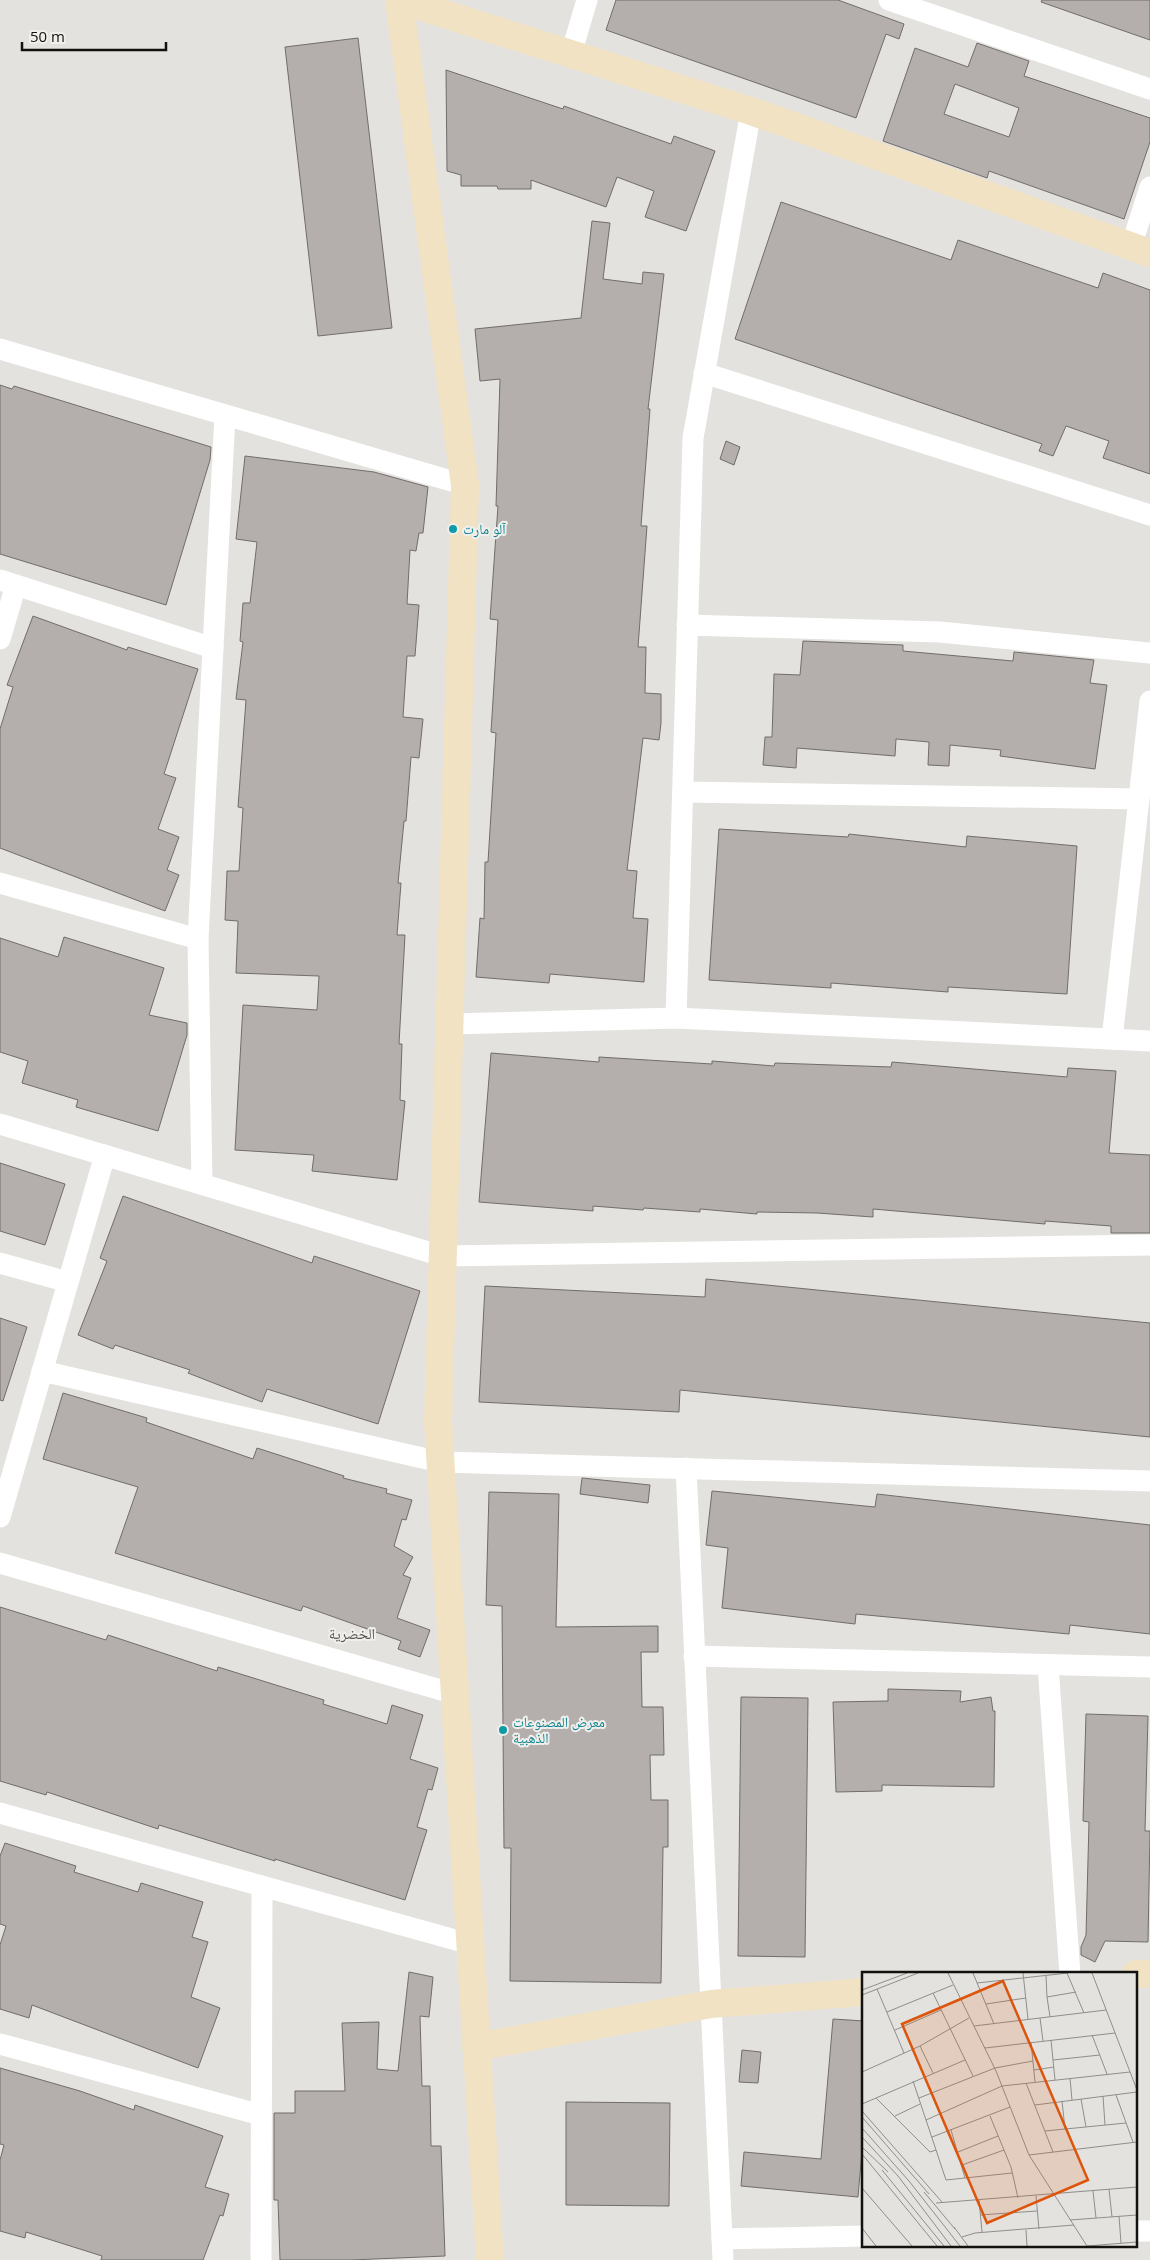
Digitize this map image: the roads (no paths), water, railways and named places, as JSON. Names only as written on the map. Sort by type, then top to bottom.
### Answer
[{"type":"street","points":[[490,2260],[438,1422],[464,485],[399,0],[751,111],[1140,250],[1150,187]]},
{"type":"street","points":[[571,54],[587,0]]},
{"type":"street","points":[[889,0],[1150,89]]},
{"type":"street","points":[[676,1018],[693,438],[751,111]]},
{"type":"street","points":[[0,349],[464,485]]},
{"type":"street","points":[[704,373],[1150,515]]},
{"type":"street","points":[[202,1184],[198,939],[225,415]]},
{"type":"street","points":[[0,638],[8,583],[213,648]]},
{"type":"street","points":[[688,625],[940,632],[1150,654]]},
{"type":"street","points":[[1112,1039],[1150,701]]},
{"type":"street","points":[[683,792],[1139,799]]},
{"type":"street","points":[[0,883],[198,939]]},
{"type":"street","points":[[449,1024],[676,1018],[1150,1041]]},
{"type":"street","points":[[0,1124],[442,1256],[1150,1245]]},
{"type":"street","points":[[0,1517],[105,1156]]},
{"type":"street","points":[[0,1263],[68,1282]]},
{"type":"street","points":[[42,1371],[440,1462],[1150,1481]]},
{"type":"street","points":[[686,1468],[723,2260]]},
{"type":"street","points":[[0,1563],[454,1694]]},
{"type":"street","points":[[694,1656],[1150,1667]]},
{"type":"street","points":[[1048,1665],[1070,1972]]},
{"type":"street","points":[[0,1813],[470,1944]]},
{"type":"street","points":[[261,2260],[262,1886]]},
{"type":"street","points":[[476,2048],[711,2004],[862,1992]]},
{"type":"street","points":[[0,2044],[261,2115]]},
{"type":"street","points":[[722,2239],[862,2236]]},
{"type":"place","name":"آلو مارت","points":[[453,529]]},
{"type":"place","name":"معرض المصنوعات الذهبية","points":[[503,1730]]},
{"type":"district","name":"الخضرية","points":[[352,1634]]}]
